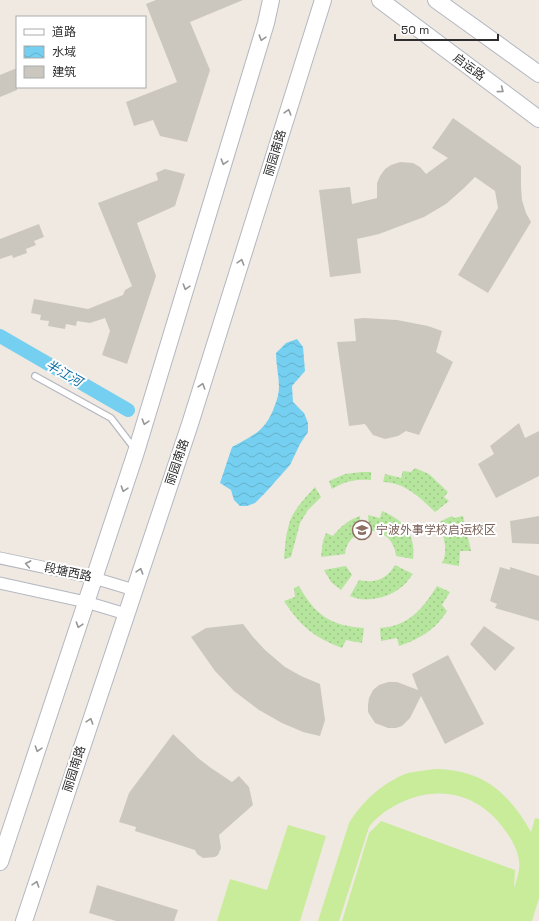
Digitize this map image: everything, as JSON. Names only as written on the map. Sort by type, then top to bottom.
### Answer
[{"type":"main road","points":[[0,862],[136,452],[272,0]]},
{"type":"main road","name":"丽园南路","points":[[24,921],[172,474],[190,424],[323,0]]},
{"type":"main road","name":"启运路","points":[[380,0],[539,119]]},
{"type":"main road","points":[[436,0],[539,74]]},
{"type":"street","name":"段塘西路","points":[[0,558],[94,578],[134,590]]},
{"type":"street","points":[[0,583],[86,602],[126,614]]},
{"type":"lane","points":[[35,376],[111,418],[136,452]]},
{"type":"green space","points":[[415,468],[429,474],[448,492],[444,497],[449,501],[435,512],[412,492],[398,485],[383,482],[385,474],[401,478],[403,471],[411,472]]},
{"type":"green space","points":[[371,472],[371,480],[351,481],[332,489],[329,481],[345,474]]},
{"type":"green space","points":[[315,487],[321,497],[308,510],[300,523],[291,557],[284,559],[287,535],[292,516]]},
{"type":"green space","points":[[382,511],[397,519],[407,529],[413,542],[413,559],[396,556],[393,545],[388,538],[380,533],[369,530],[368,515],[380,518]]},
{"type":"green space","points":[[360,516],[361,532],[350,541],[345,554],[321,557],[323,541],[326,533],[333,536],[345,524]]},
{"type":"green space","points":[[452,516],[454,518],[463,516],[471,551],[460,551],[459,566],[442,563],[445,548],[444,537],[439,522]]},
{"type":"green space","points":[[395,565],[413,574],[400,589],[379,598],[364,599],[350,596],[359,580],[375,581],[380,579],[388,574]]},
{"type":"green space","points":[[346,566],[352,575],[341,590],[331,582],[324,570]]},
{"type":"green space","points":[[299,586],[311,605],[325,617],[342,625],[364,628],[362,643],[346,640],[342,648],[324,640],[302,624],[284,601],[295,597],[294,588]]},
{"type":"green space","points":[[437,586],[450,592],[442,605],[447,611],[432,629],[420,637],[399,646],[397,638],[381,641],[380,628],[394,626],[409,619],[425,604]]},
{"type":"green space","points":[[436,769],[453,770],[467,774],[481,779],[492,786],[513,805],[531,832],[535,818],[539,819],[539,898],[532,921],[342,921],[369,833],[381,821],[515,870],[514,888],[519,870],[518,855],[507,833],[497,820],[486,809],[460,796],[430,794],[415,797],[400,803],[376,819],[369,827],[339,921],[318,921],[349,823],[354,815],[367,800],[390,782],[408,773]]},
{"type":"green space","points":[[288,825],[326,836],[300,921],[217,921],[230,879],[267,890]]},
{"type":"water","points":[[297,339],[303,347],[305,371],[292,386],[293,402],[304,413],[308,423],[308,432],[300,444],[290,465],[265,493],[255,503],[247,506],[240,506],[234,500],[231,490],[220,483],[232,447],[253,435],[268,421],[279,392],[276,353],[286,343]]},
{"type":"building","points":[[156,0],[243,0],[190,22],[210,70],[187,142],[160,136],[153,120],[134,126],[126,102],[177,82],[146,4]]},
{"type":"building","points":[[16,68],[17,90],[0,97],[0,75]]},
{"type":"building","points":[[453,118],[521,166],[522,200],[526,213],[531,222],[488,293],[458,275],[498,208],[495,191],[475,177],[446,204],[424,217],[379,234],[357,239],[361,273],[330,277],[319,190],[350,187],[352,204],[377,198],[377,183],[385,169],[391,165],[400,162],[413,163],[420,167],[426,174],[448,158],[432,148]]},
{"type":"building","points":[[165,169],[185,174],[175,206],[137,223],[156,276],[127,364],[102,355],[110,331],[105,318],[90,323],[77,321],[76,326],[66,324],[65,329],[48,326],[49,321],[40,320],[41,315],[31,313],[34,299],[88,309],[123,295],[125,290],[132,286],[98,203],[158,180],[156,173]]},
{"type":"building","points":[[39,224],[44,237],[34,241],[36,245],[26,249],[27,253],[13,258],[12,255],[0,259],[0,239]]},
{"type":"building","points":[[364,318],[397,320],[428,326],[442,331],[436,352],[453,362],[419,435],[406,431],[398,436],[385,439],[373,435],[365,424],[349,426],[337,342],[356,341],[354,319]]},
{"type":"building","points":[[519,423],[525,438],[539,431],[539,476],[496,498],[478,464],[494,454],[490,446]]},
{"type":"building","points":[[539,516],[539,544],[512,543],[510,521]]},
{"type":"building","points":[[500,567],[510,570],[510,567],[539,576],[539,621],[495,608],[497,604],[490,601]]},
{"type":"building","points":[[243,624],[265,650],[285,667],[320,684],[325,720],[320,736],[303,732],[282,723],[259,710],[234,691],[215,671],[191,637],[206,628]]},
{"type":"building","points":[[484,626],[515,648],[495,671],[470,644]]},
{"type":"building","points":[[448,655],[484,724],[445,744],[421,696],[410,718],[402,726],[388,728],[375,723],[368,712],[369,698],[373,690],[379,685],[388,682],[397,682],[418,690],[412,674]]},
{"type":"building","points":[[173,734],[198,758],[211,768],[232,782],[239,776],[249,787],[253,805],[219,835],[221,848],[218,855],[215,857],[203,858],[197,854],[195,850],[135,831],[136,827],[119,822],[129,793]]},
{"type":"building","points":[[97,885],[178,910],[174,921],[116,921],[89,913]]},
{"type":"waterway","name":"半江河","points":[[0,336],[128,410]]},
{"type":"place","name":"宁波外事学校启运校区","points":[[362,530]]}]
